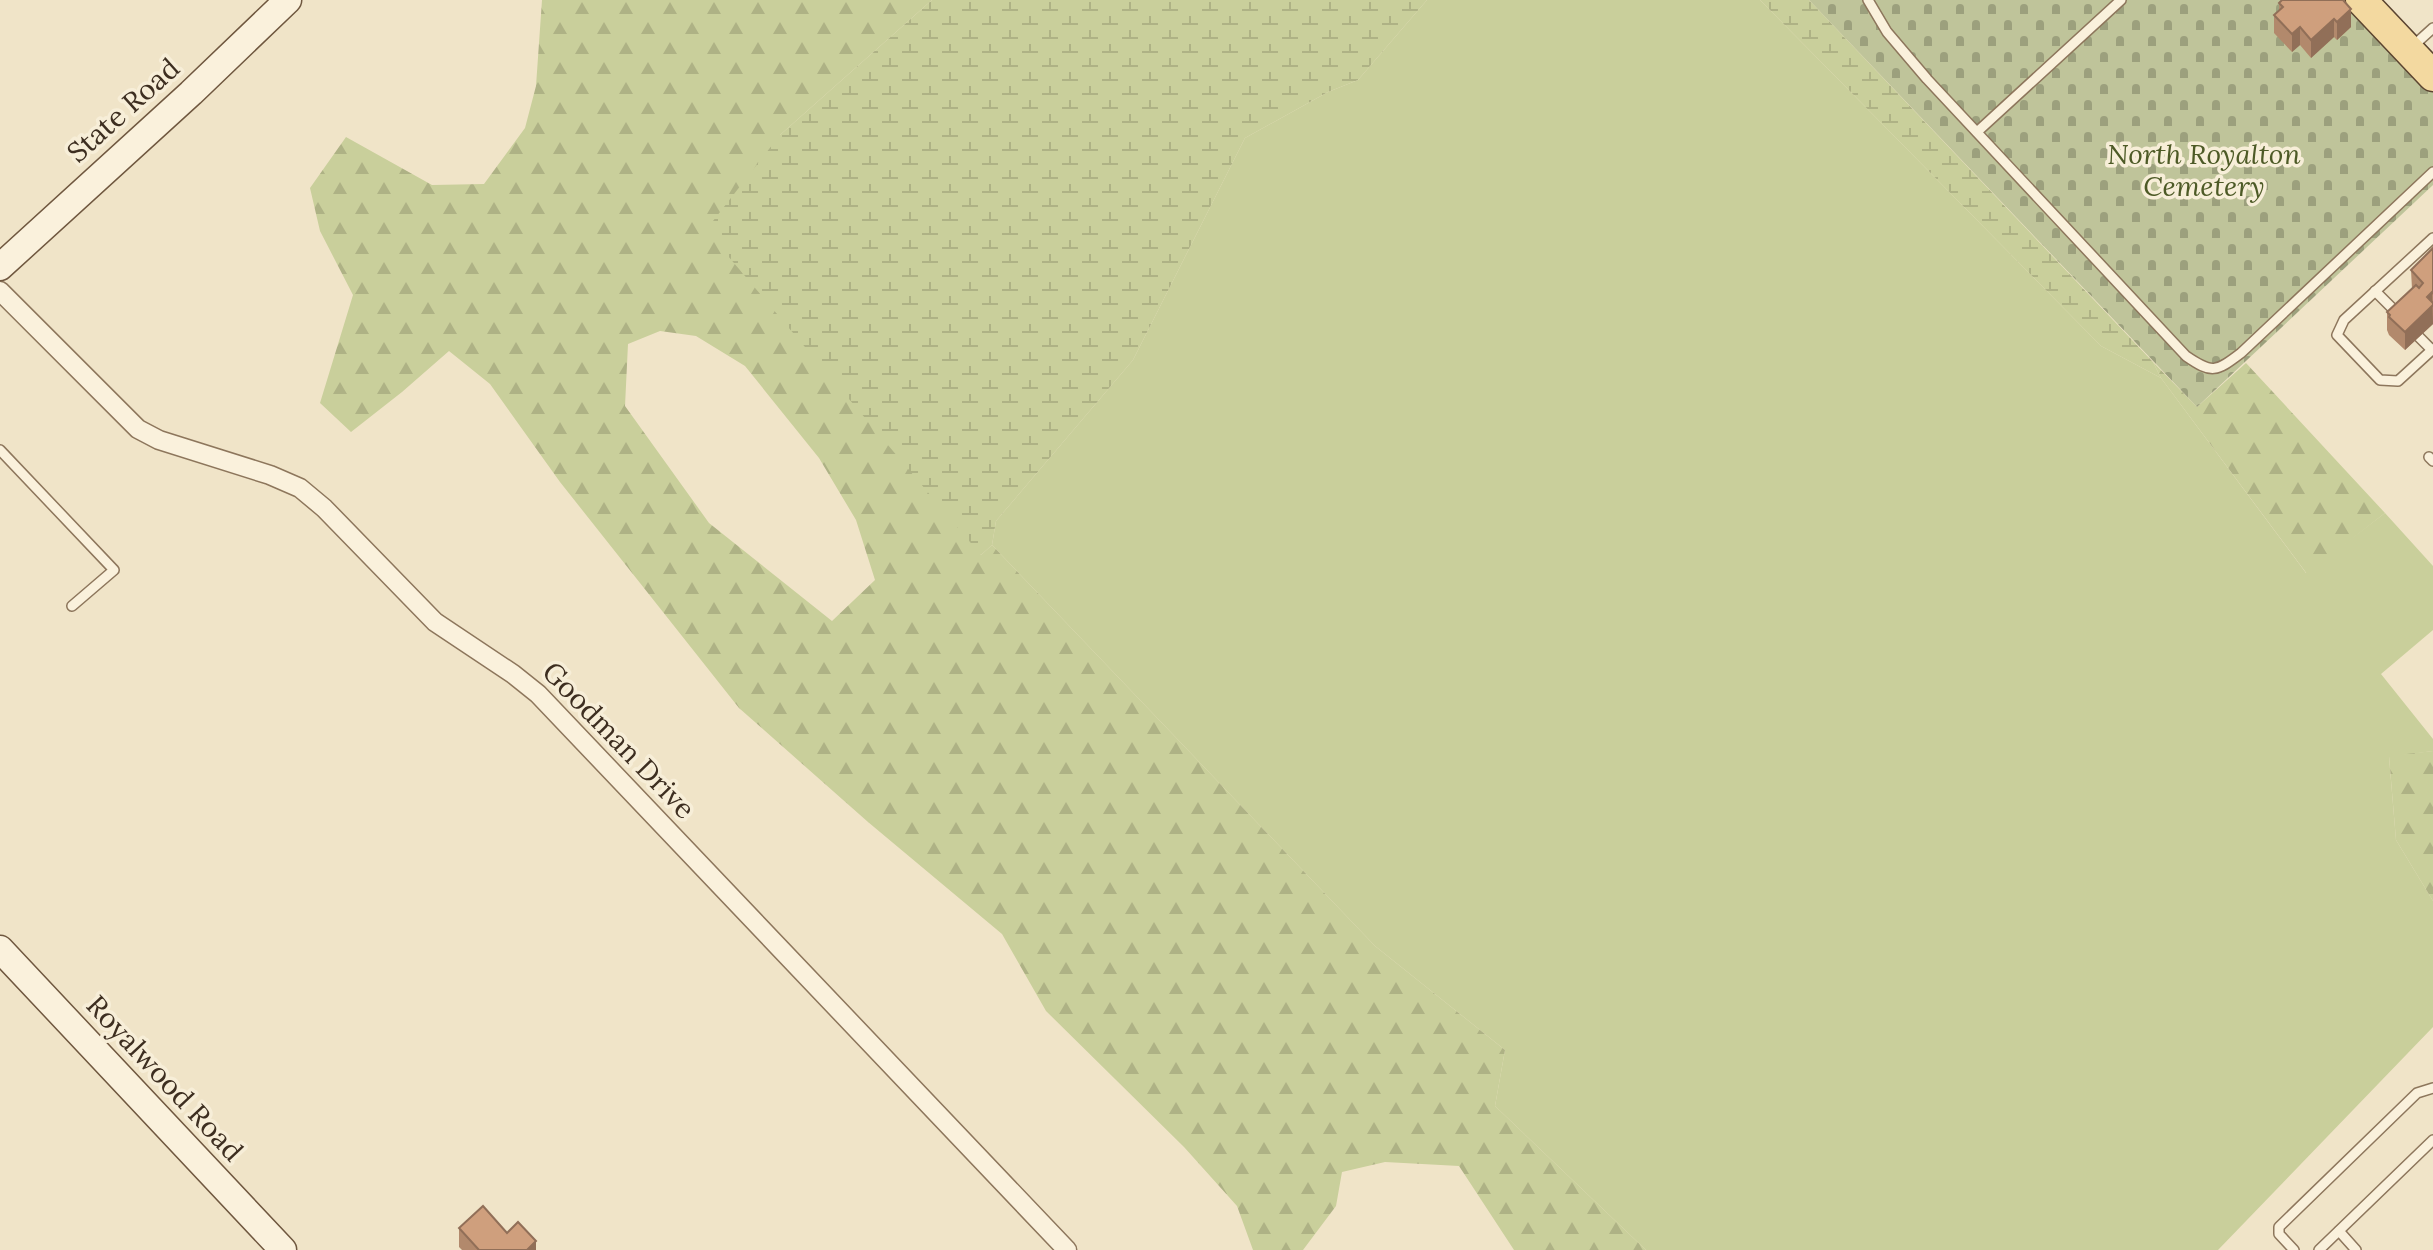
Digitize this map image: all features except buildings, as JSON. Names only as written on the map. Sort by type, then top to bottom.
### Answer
[{"type":"main road","points":[[2361,0],[2433,75]]},
{"type":"street","name":"State Road","points":[[0,267],[288,0]]},
{"type":"street","name":"Goodman Drive","points":[[0,291],[138,429],[159,440],[270,475],[300,488],[324,508],[435,622],[538,694],[1067,1250]]},
{"type":"street","name":"Royalwood Road","points":[[0,949],[283,1250]]},
{"type":"lane","points":[[1868,0],[1887,32],[1977,132],[2186,356],[2204,369],[2219,368],[2241,353],[2433,172]]},
{"type":"lane","points":[[1977,132],[2121,0]]},
{"type":"lane","points":[[2409,50],[2433,28]]},
{"type":"lane","points":[[2419,337],[2432,349],[2398,381],[2380,380],[2337,335],[2344,320],[2433,238]]},
{"type":"lane","points":[[2375,291],[2401,317]]},
{"type":"lane","points":[[0,450],[114,570],[72,606]]},
{"type":"lane","points":[[2294,1250],[2279,1234],[2279,1227],[2417,1093],[2433,1088]]},
{"type":"lane","points":[[2319,1250],[2433,1140]]},
{"type":"lane","points":[[2339,1231],[2356,1250]]},
{"type":"green space","points":[[542,0],[932,0],[780,135],[981,555],[992,545],[1375,946],[1505,1050],[1495,1106],[1646,1250],[1514,1250],[1459,1166],[1385,1162],[1342,1172],[1336,1206],[1303,1250],[1253,1250],[1237,1206],[1184,1147],[1046,1011],[1002,934],[739,708],[560,482],[490,384],[449,351],[351,432],[320,403],[353,295],[320,231],[310,188],[346,137],[432,185],[484,184],[525,128],[536,86]],"holes":[[[660,331],[696,336],[745,366],[819,458],[856,520],[875,580],[832,621],[709,523],[625,406],[628,344]]]},
{"type":"green space","points":[[932,0],[1427,0],[1358,80],[1328,92],[1245,138],[1133,360],[996,521],[992,545],[981,555],[706,230],[780,135]]},
{"type":"green space","points":[[1427,0],[1760,0],[2101,346],[2161,378],[2306,573],[2385,513],[2433,566],[2433,630],[2381,674],[2433,739],[2433,751],[2389,757],[2396,840],[2433,901],[2433,1027],[2218,1250],[1646,1250],[1495,1106],[1505,1050],[1375,946],[992,545],[996,521],[1133,360],[1245,138],[1328,92],[1358,80]]},
{"type":"green space","points":[[1760,0],[1809,0],[2153,362],[2161,378],[2101,346]]},
{"type":"green space","name":"North Royalton Cemetery","points":[[1809,0],[2351,0],[2433,84],[2433,185],[2197,407]]},
{"type":"green space","points":[[2153,362],[2197,407],[2246,363],[2385,513],[2307,574],[2161,378]]},
{"type":"green space","points":[[2433,751],[2433,901],[2396,840],[2389,756]]}]
